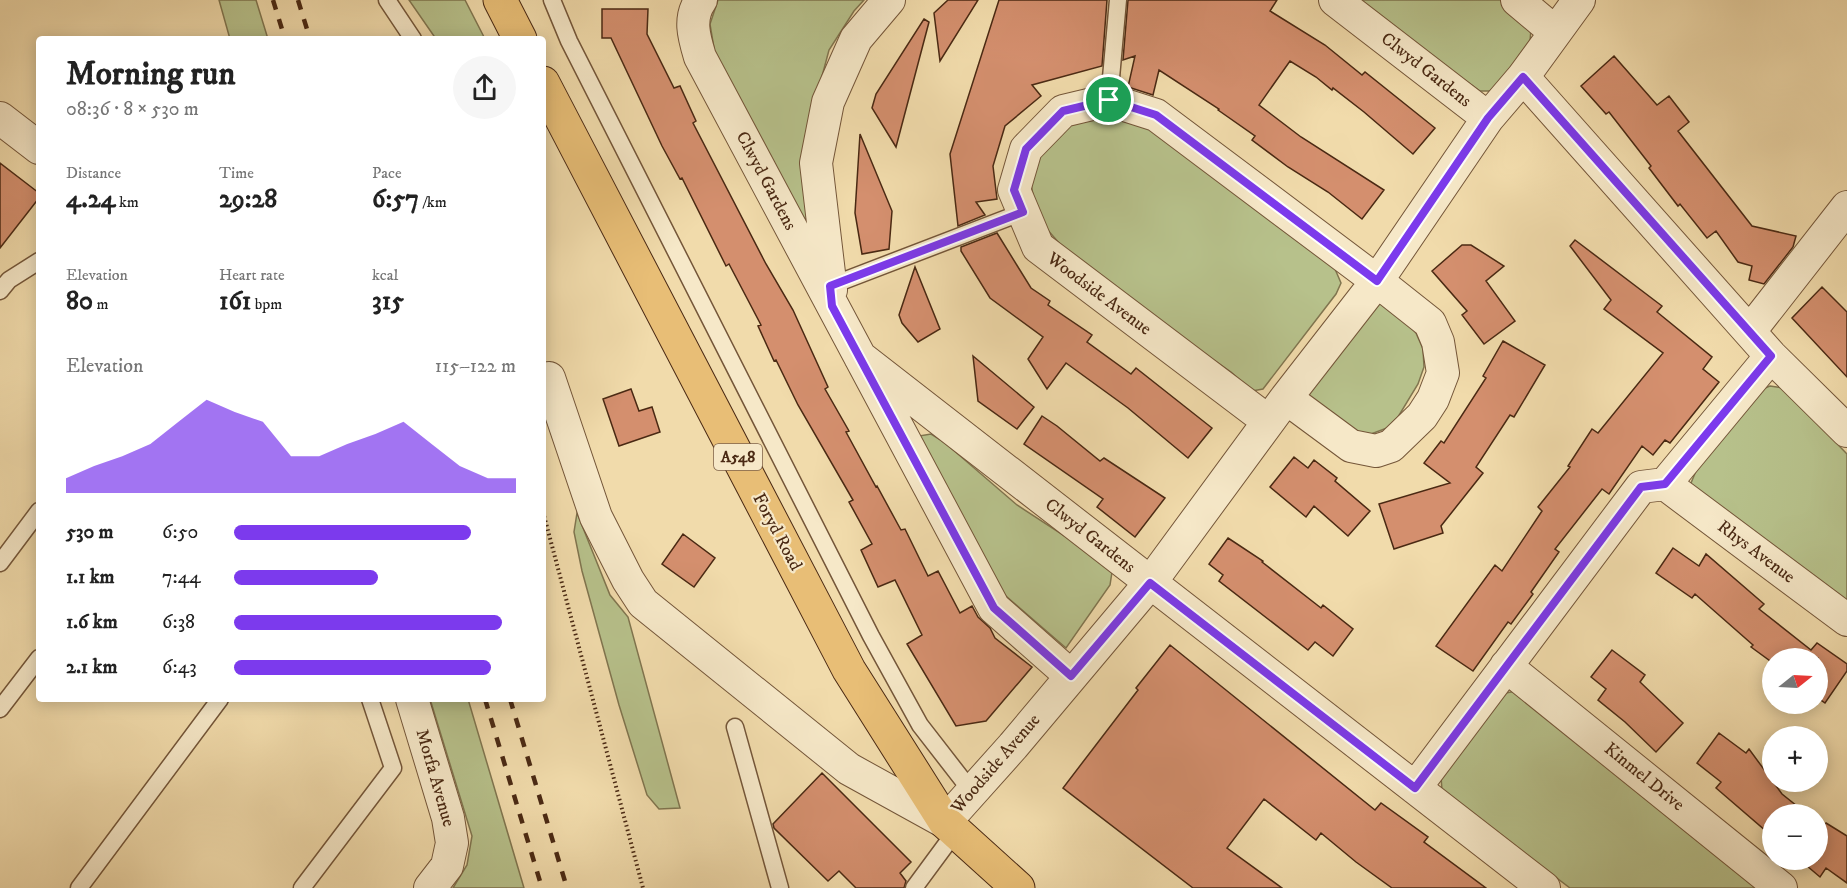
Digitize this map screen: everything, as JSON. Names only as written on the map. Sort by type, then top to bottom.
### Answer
[{"type":"main road","points":[[500,0],[518,36]]},
{"type":"main road","name":"Foryd Road","points":[[546,89],[849,670],[951,827],[1018,888]]},
{"type":"street","name":"Clwyd Gardens","points":[[701,0],[694,9],[693,34],[700,57],[831,296],[860,357],[994,608],[1071,676]]},
{"type":"street","points":[[831,296],[816,163],[828,102],[856,39],[889,0]]},
{"type":"street","name":"Clwyd Gardens","points":[[1335,0],[1488,118]]},
{"type":"street","points":[[1517,0],[1555,32]]},
{"type":"street","name":"Woodside Avenue","points":[[951,827],[972,792],[1150,583],[1277,409],[1377,281],[1488,118],[1523,77],[1579,0]]},
{"type":"street","points":[[1523,77],[1771,356],[1847,431]]},
{"type":"street","name":"Woodside Avenue","points":[[1109,100],[1156,115],[1430,323],[1438,342],[1443,373],[1433,399],[1422,416],[1391,446],[1376,451],[1351,446],[1277,409],[1038,247],[1014,190],[1026,149],[1063,111],[1109,100]]},
{"type":"street","points":[[0,118],[36,146]]},
{"type":"street","points":[[1750,331],[1847,207]]},
{"type":"street","points":[[1415,788],[1641,487],[1665,484],[1771,356]]},
{"type":"street","name":"Clwyd Gardens","points":[[860,357],[1544,888]]},
{"type":"street","points":[[546,370],[596,517],[628,580],[643,603],[849,769],[951,827]]},
{"type":"street","name":"Rhys Avenue","points":[[1665,484],[1847,621]]},
{"type":"street","name":"Kinmel Drive","points":[[1506,666],[1781,888]]},
{"type":"street","name":"Morfa Avenue","points":[[413,702],[448,818],[452,843],[447,866],[430,888]]},
{"type":"lane","points":[[387,0],[411,36]]},
{"type":"lane","points":[[552,0],[569,41],[871,636],[920,725],[972,792]]},
{"type":"lane","points":[[1109,100],[1118,0]]},
{"type":"lane","points":[[831,296],[1023,212]]},
{"type":"lane","points":[[0,291],[9,280],[36,263]]},
{"type":"lane","points":[[0,563],[36,515]]},
{"type":"lane","points":[[0,709],[36,662]]},
{"type":"lane","points":[[79,888],[218,702]]},
{"type":"lane","points":[[302,888],[393,768],[371,702]]},
{"type":"lane","points":[[735,727],[780,888]]},
{"type":"lane","points":[[914,888],[951,827]]},
{"type":"path","points":[[546,523],[643,888]]},
{"type":"green space","points":[[219,0],[256,0],[267,36],[229,36]]},
{"type":"green space","points":[[409,0],[465,0],[483,36],[434,36]]},
{"type":"green space","points":[[718,0],[864,0],[854,11],[829,50],[817,95],[805,195],[808,230],[716,60],[710,24]]},
{"type":"green space","points":[[1352,0],[1502,0],[1531,28],[1530,42],[1497,85],[1490,91],[1480,91]]},
{"type":"green space","points":[[1108,114],[1137,122],[1171,140],[1332,262],[1341,283],[1336,294],[1263,389],[1252,391],[1231,372],[1165,326],[1066,251],[1046,228],[1035,206],[1031,184],[1037,160],[1062,124]]},
{"type":"green space","points":[[1374,300],[1398,310],[1416,333],[1423,349],[1424,367],[1418,384],[1398,417],[1387,428],[1371,434],[1357,433],[1307,396]]},
{"type":"green space","points":[[1770,386],[1783,388],[1847,454],[1847,609],[1696,497],[1691,483],[1696,471],[1760,390]]},
{"type":"green space","points":[[931,434],[944,442],[1017,505],[1103,561],[1112,572],[1110,585],[1066,648],[992,584],[919,436]]},
{"type":"green space","points":[[577,513],[610,595],[628,617],[680,808],[659,809],[647,795],[619,705],[582,571],[574,532]]},
{"type":"green space","points":[[1516,691],[1764,888],[1570,888],[1442,791],[1441,776],[1506,693]]},
{"type":"green space","points":[[431,702],[469,702],[524,888],[453,888],[467,865],[472,836]]},
{"type":"building","points":[[948,0],[978,0],[940,61],[934,13]]},
{"type":"building","points":[[999,0],[1107,0],[1102,66],[1032,85],[1041,96],[1005,126],[993,166],[997,199],[976,202],[985,215],[958,226],[950,154]]},
{"type":"building","points":[[1128,0],[1277,0],[1270,11],[1325,45],[1362,75],[1365,72],[1435,128],[1413,154],[1333,88],[1332,90],[1290,61],[1259,105],[1301,137],[1384,190],[1362,219],[1328,192],[1288,167],[1252,140],[1255,136],[1219,109],[1159,70],[1153,95],[1128,87],[1135,56],[1123,60]]},
{"type":"building","points":[[602,9],[648,9],[647,34],[674,88],[680,86],[696,121],[693,123],[766,264],[793,310],[828,387],[825,389],[849,431],[846,432],[901,530],[905,529],[928,576],[938,571],[960,613],[972,606],[995,638],[1032,667],[986,721],[956,726],[907,644],[922,635],[895,580],[878,587],[861,550],[872,544],[849,502],[853,500],[798,405],[776,360],[774,361],[758,326],[761,325],[729,264],[726,266],[682,178],[680,179],[662,146],[611,38],[602,38]]},
{"type":"building","points":[[924,19],[929,22],[896,147],[872,108],[876,94]]},
{"type":"building","points":[[1614,56],[1657,105],[1669,96],[1689,122],[1678,131],[1752,226],[1796,236],[1793,247],[1764,284],[1749,280],[1752,266],[1738,262],[1716,231],[1707,238],[1680,204],[1678,206],[1649,168],[1651,166],[1609,112],[1606,114],[1581,86]]},
{"type":"building","points":[[860,134],[892,211],[889,249],[862,254],[855,213]]},
{"type":"building","points":[[0,163],[36,191],[36,202],[0,248]]},
{"type":"building","points":[[997,233],[1031,288],[1050,301],[1048,305],[1092,335],[1087,342],[1131,374],[1136,368],[1212,428],[1188,458],[1128,408],[1066,363],[1047,389],[1028,359],[1043,337],[990,298],[961,251],[961,247]]},
{"type":"building","points":[[1575,240],[1662,306],[1657,312],[1712,357],[1703,369],[1719,382],[1670,443],[1665,440],[1653,455],[1642,446],[1609,494],[1602,489],[1555,549],[1559,552],[1531,592],[1533,594],[1511,624],[1508,622],[1473,671],[1436,646],[1495,565],[1502,571],[1542,511],[1538,507],[1570,467],[1568,466],[1592,429],[1598,433],[1663,353],[1604,309],[1611,300],[1570,246]]},
{"type":"building","points":[[1462,245],[1471,245],[1504,266],[1486,281],[1515,321],[1484,344],[1462,315],[1467,311],[1432,271]]},
{"type":"building","points":[[915,267],[940,329],[918,342],[902,323],[899,315]]},
{"type":"building","points":[[1822,287],[1847,312],[1847,377],[1792,318]]},
{"type":"building","points":[[1503,341],[1545,365],[1514,417],[1510,415],[1476,467],[1483,473],[1441,526],[1443,533],[1394,549],[1379,504],[1450,483],[1424,463],[1441,441],[1444,443],[1486,378],[1483,376]]},
{"type":"building","points":[[973,356],[1034,407],[1017,429],[978,401]]},
{"type":"building","points":[[631,389],[639,411],[652,407],[660,432],[619,446],[603,399]]},
{"type":"building","points":[[1042,416],[1100,461],[1104,458],[1165,498],[1135,537],[1097,507],[1103,499],[1024,444]]},
{"type":"building","points":[[1294,457],[1308,468],[1314,460],[1337,478],[1335,481],[1370,511],[1348,536],[1314,506],[1306,517],[1270,487]]},
{"type":"building","points":[[683,534],[715,558],[694,587],[662,564]]},
{"type":"building","points":[[1228,538],[1263,561],[1321,608],[1323,605],[1353,629],[1333,656],[1315,642],[1308,650],[1219,581],[1223,575],[1209,564]]},
{"type":"building","points":[[1673,548],[1699,566],[1706,554],[1764,604],[1759,609],[1808,648],[1762,648],[1762,655],[1695,594],[1692,598],[1656,573]]},
{"type":"building","points":[[1817,643],[1824,648],[1813,648]]},
{"type":"building","points":[[1170,645],[1375,810],[1381,803],[1428,837],[1424,842],[1486,888],[1392,888],[1321,833],[1316,840],[1264,799],[1227,848],[1282,888],[1193,888],[1063,788]]},
{"type":"building","points":[[1612,650],[1645,675],[1640,682],[1683,723],[1656,752],[1598,700],[1606,689],[1591,677]]},
{"type":"building","points":[[1828,651],[1847,664],[1847,671],[1828,699]]},
{"type":"building","points":[[1719,733],[1746,753],[1749,749],[1762,767],[1762,792],[1781,792],[1794,804],[1762,804],[1762,828],[1716,788],[1721,782],[1697,763]]},
{"type":"building","points":[[822,773],[911,862],[900,873],[906,881],[904,888],[856,888],[839,871],[828,881],[774,828],[773,824]]},
{"type":"building","points":[[1828,824],[1847,836],[1847,883],[1828,869]]},
{"type":"building","points":[[1812,870],[1825,870],[1820,877]]},
{"type":"railway","points":[[273,0],[284,36]]},
{"type":"railway","points":[[298,0],[309,36]]},
{"type":"railway","points":[[486,702],[542,888]]},
{"type":"railway","points":[[511,702],[567,888]]},
{"type":"route","points":[[1523,77],[1771,356],[1665,484],[1641,487],[1415,788],[1150,583],[1071,676],[994,608],[832,306],[830,286],[1023,212],[1014,190],[1026,149],[1063,111],[1109,100],[1156,115],[1377,281],[1488,118],[1523,77]]}]
